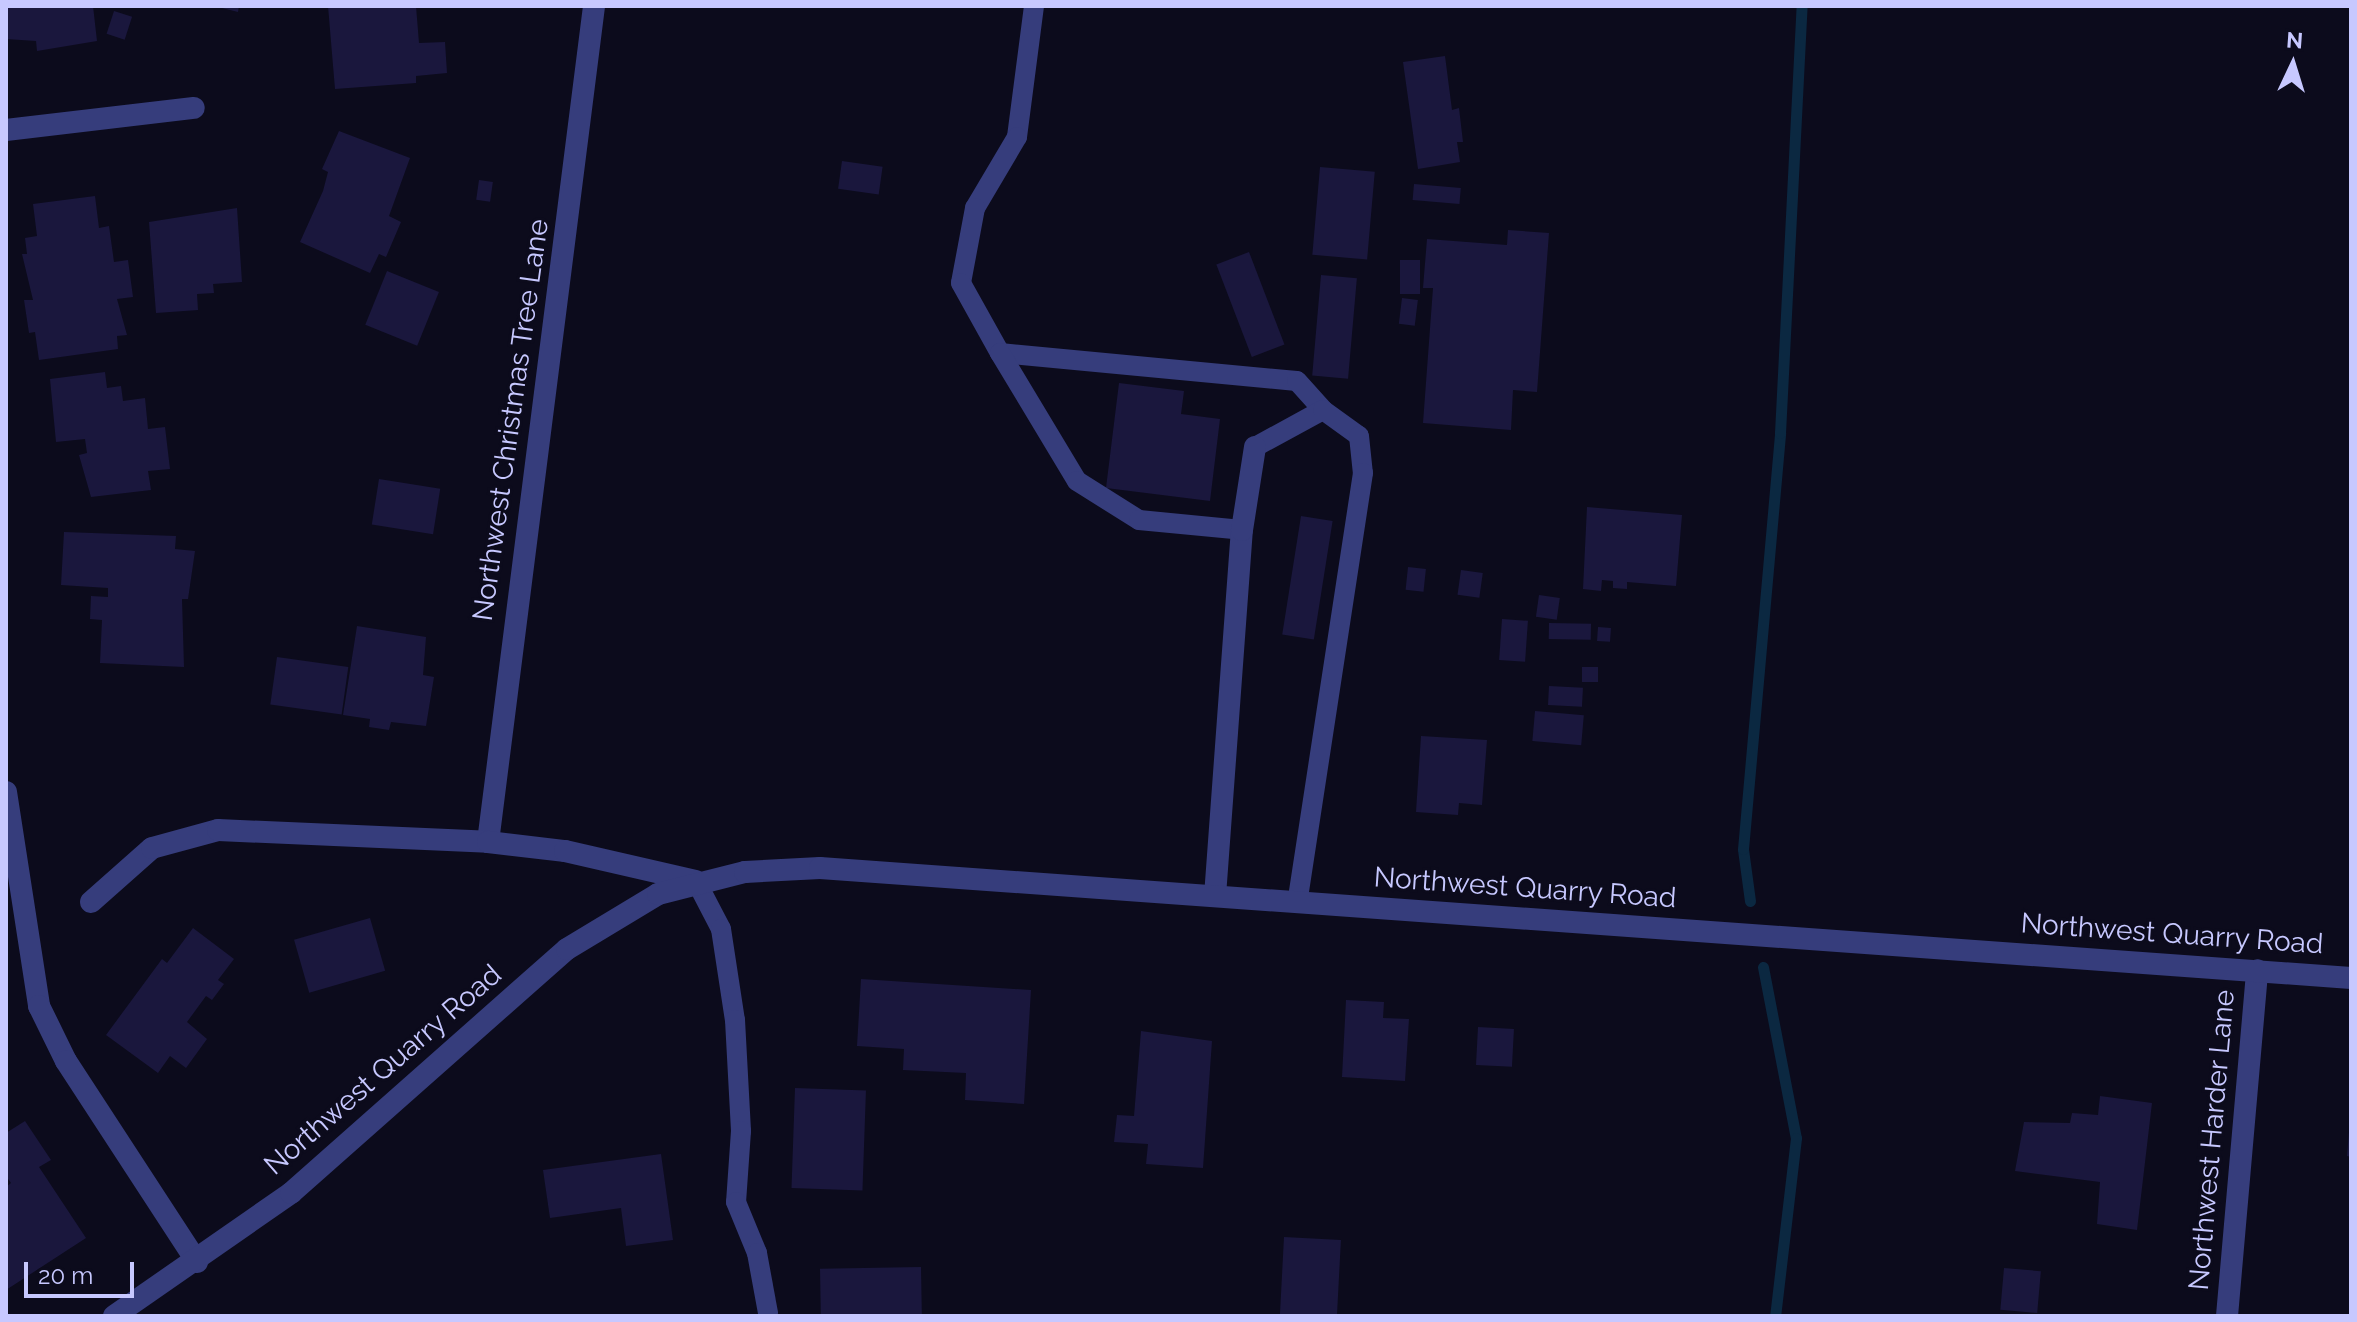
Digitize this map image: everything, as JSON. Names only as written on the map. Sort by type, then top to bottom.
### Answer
[{"type":"street","name":"Northwest Christmas Tree Lane","points":[[488,842],[594,6]]},
{"type":"street","points":[[6,130],[194,108]]},
{"type":"street","points":[[1215,896],[1242,530],[1255,447]]},
{"type":"street","points":[[6,792],[39,1006],[66,1061],[197,1262]]},
{"type":"street","name":"Northwest Quarry Road","points":[[91,902],[152,848],[218,830],[488,842],[565,851],[696,881]]},
{"type":"street","name":"Northwest Quarry Road","points":[[114,1316],[197,1262],[347,1147],[567,949],[658,894],[696,881],[820,868],[2351,978]]},
{"type":"street","name":"Northwest Harder Lane","points":[[2227,1316],[2257,970]]},
{"type":"lane","points":[[1034,6],[1017,137],[975,208],[961,283],[1077,481],[1139,520],[1242,530]]},
{"type":"lane","points":[[1000,353],[1297,381],[1323,410],[1359,436],[1363,473],[1297,902]]},
{"type":"lane","points":[[1255,447],[1323,410]]},
{"type":"lane","points":[[696,881],[721,929],[735,1020],[741,1131],[736,1202],[757,1253],[768,1313]]},
{"type":"building","points":[[6,6],[93,6],[97,41],[37,51],[36,41],[6,39]]},
{"type":"building","points":[[214,6],[239,6],[238,12]]},
{"type":"building","points":[[328,6],[416,6],[419,43],[445,42],[447,73],[416,76],[416,83],[335,89]]},
{"type":"building","points":[[114,11],[132,17],[125,40],[107,34]]},
{"type":"building","points":[[1445,56],[1452,110],[1459,108],[1463,142],[1457,142],[1460,162],[1418,169],[1403,62]]},
{"type":"building","points":[[339,131],[410,158],[389,216],[401,222],[386,257],[379,254],[370,273],[300,242],[323,191],[328,172],[322,169]]},
{"type":"building","points":[[842,161],[883,167],[879,194],[838,189]]},
{"type":"building","points":[[1320,167],[1375,172],[1367,259],[1312,255]]},
{"type":"building","points":[[479,180],[493,182],[490,202],[476,200]]},
{"type":"building","points":[[1414,184],[1461,188],[1459,204],[1413,200]]},
{"type":"building","points":[[95,196],[99,228],[109,226],[114,262],[128,260],[133,297],[117,299],[127,335],[117,336],[118,349],[39,360],[35,332],[29,333],[24,300],[33,300],[22,254],[27,254],[25,238],[37,236],[33,204]]},
{"type":"building","points":[[237,208],[242,282],[213,284],[214,293],[197,294],[198,310],[156,313],[149,222]]},
{"type":"building","points":[[1508,230],[1549,233],[1537,392],[1513,390],[1511,430],[1423,423],[1433,288],[1423,288],[1427,239],[1507,245]]},
{"type":"building","points":[[1249,252],[1284,344],[1252,357],[1216,265]]},
{"type":"building","points":[[1400,260],[1420,260],[1420,294],[1400,294]]},
{"type":"building","points":[[387,271],[439,292],[417,346],[365,325]]},
{"type":"building","points":[[1321,275],[1357,278],[1348,379],[1312,376]]},
{"type":"building","points":[[1402,298],[1418,300],[1415,326],[1399,324]]},
{"type":"building","points":[[105,372],[107,388],[121,386],[123,401],[145,398],[148,429],[165,427],[170,469],[148,471],[151,490],[91,497],[79,455],[87,453],[85,439],[56,442],[50,379]]},
{"type":"building","points":[[1119,383],[1184,391],[1181,414],[1220,419],[1210,501],[1106,488]]},
{"type":"building","points":[[379,479],[440,489],[433,534],[372,524]]},
{"type":"building","points":[[1587,507],[1682,515],[1676,586],[1627,582],[1627,589],[1613,588],[1613,581],[1602,580],[1601,591],[1583,589]]},
{"type":"building","points":[[1301,516],[1333,521],[1314,640],[1282,635]]},
{"type":"building","points":[[64,532],[176,536],[175,549],[195,551],[188,599],[182,599],[184,667],[100,663],[102,620],[90,619],[91,596],[108,597],[108,588],[61,585]]},
{"type":"building","points":[[1408,567],[1426,569],[1423,592],[1406,590]]},
{"type":"building","points":[[1461,570],[1483,573],[1479,598],[1458,595]]},
{"type":"building","points":[[1539,595],[1560,598],[1557,620],[1536,617]]},
{"type":"building","points":[[1502,619],[1528,621],[1525,662],[1499,660]]},
{"type":"building","points":[[1549,623],[1591,624],[1591,640],[1549,639]]},
{"type":"building","points":[[357,626],[426,637],[423,675],[434,677],[426,726],[391,722],[389,730],[369,727],[370,719],[343,715]]},
{"type":"building","points":[[1598,627],[1611,628],[1610,642],[1597,641]]},
{"type":"building","points":[[277,657],[348,667],[342,715],[270,705]]},
{"type":"building","points":[[1582,667],[1598,667],[1598,682],[1582,682]]},
{"type":"building","points":[[1549,686],[1583,688],[1582,707],[1548,705]]},
{"type":"building","points":[[1535,711],[1584,715],[1581,745],[1532,741]]},
{"type":"building","points":[[1421,736],[1487,740],[1482,805],[1459,803],[1458,815],[1416,812]]},
{"type":"building","points":[[370,918],[385,971],[309,993],[294,940]]},
{"type":"building","points":[[193,928],[234,959],[218,980],[224,984],[212,1000],[206,996],[187,1022],[207,1039],[186,1068],[170,1056],[158,1073],[106,1035],[162,959],[167,963]]},
{"type":"building","points":[[861,979],[1031,990],[1024,1104],[965,1100],[966,1073],[903,1070],[904,1049],[857,1046]]},
{"type":"building","points":[[1346,1000],[1384,1002],[1383,1018],[1409,1019],[1405,1081],[1342,1077]]},
{"type":"building","points":[[1478,1027],[1514,1029],[1512,1067],[1476,1065]]},
{"type":"building","points":[[1141,1031],[1212,1041],[1203,1168],[1146,1164],[1148,1144],[1114,1142],[1117,1115],[1134,1116]]},
{"type":"building","points":[[795,1088],[866,1090],[862,1190],[792,1188]]},
{"type":"building","points":[[2100,1096],[2152,1103],[2137,1230],[2097,1224],[2100,1182],[2015,1171],[2024,1122],[2070,1123],[2072,1113],[2098,1115]]},
{"type":"building","points":[[25,1121],[51,1160],[39,1167],[86,1238],[6,1290],[6,1187],[11,1183],[6,1176],[6,1133]]},
{"type":"building","points":[[2351,1132],[2351,1157],[2347,1156]]},
{"type":"building","points":[[661,1154],[673,1240],[626,1246],[621,1208],[550,1218],[543,1170]]},
{"type":"building","points":[[1284,1237],[1341,1240],[1337,1316],[1280,1316]]},
{"type":"building","points":[[921,1267],[922,1316],[821,1316],[820,1269]]},
{"type":"building","points":[[2004,1268],[2041,1271],[2037,1313],[2000,1310]]},
{"type":"waterway","points":[[1750,901],[1743,849],[1780,433],[1802,6]]},
{"type":"waterway","points":[[1763,967],[1796,1138],[1775,1316]]}]
